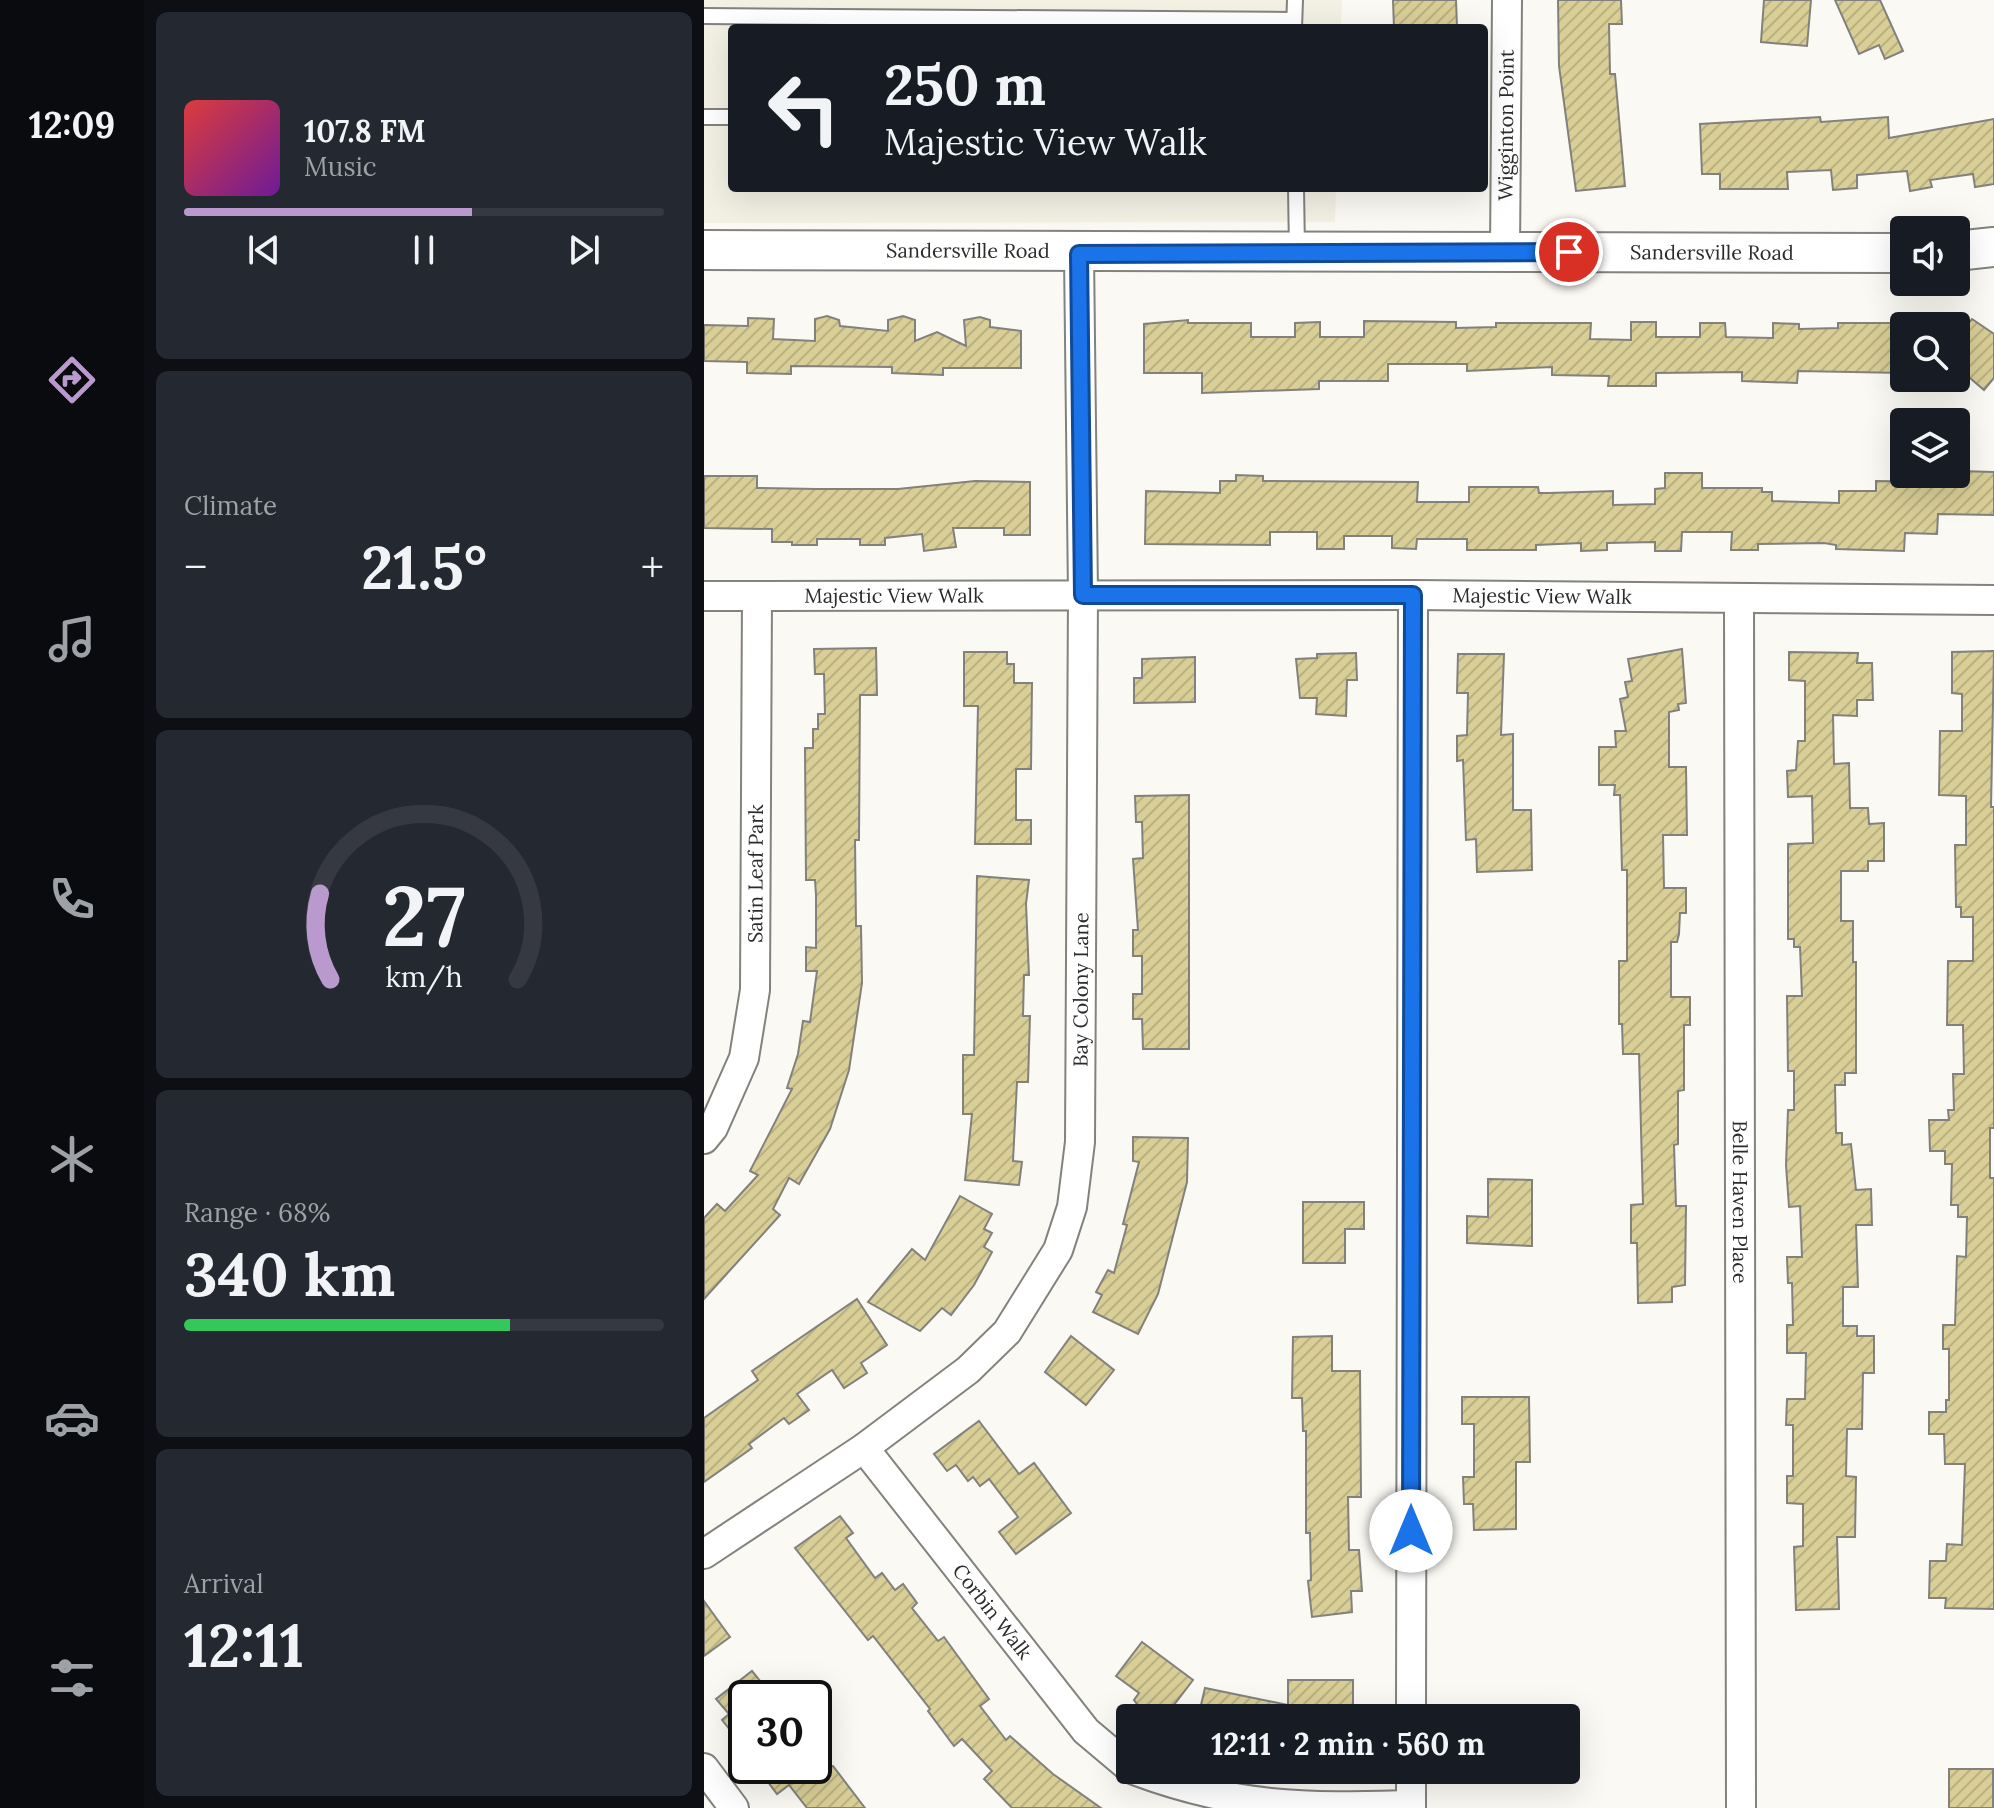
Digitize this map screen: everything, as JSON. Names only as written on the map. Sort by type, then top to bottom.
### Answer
[{"type":"street","name":"Wigginton Point","points":[[1505,251],[1507,0]]},
{"type":"street","points":[[1970,250],[1994,247]]},
{"type":"street","name":"Sandersville Road","points":[[704,250],[1079,254],[1297,251],[1890,253]]},
{"type":"street","name":"Bay Colony Lane","points":[[704,1554],[864,1448],[968,1370],[1007,1332],[1058,1250],[1072,1207],[1080,1142],[1083,595],[1079,254]]},
{"type":"street","points":[[1411,1704],[1413,595]]},
{"type":"street","name":"Majestic View Walk","points":[[704,596],[1413,595],[1994,600]]},
{"type":"street","name":"Satin Leaf Park","points":[[704,1139],[713,1128],[744,1058],[755,990],[757,596]]},
{"type":"street","name":"Belle Haven Place","points":[[1739,598],[1741,1808]]},
{"type":"street","name":"Corbin Walk","points":[[864,1448],[1086,1731],[1116,1756]]},
{"type":"street","points":[[704,1768],[734,1808]]},
{"type":"street","name":"Corbin Walk","points":[[1171,1784],[1252,1804],[1311,1808],[1411,1807]]},
{"type":"street","points":[[1411,1784],[1411,1807]]},
{"type":"lane","points":[[704,16],[1294,24],[1295,0]]},
{"type":"lane","points":[[704,117],[728,117]]},
{"type":"lane","points":[[1296,192],[1297,251]]},
{"type":"shaded area","points":[[704,0],[1342,0],[1341,24],[728,24],[728,192],[1336,192],[1335,222],[704,223]]},
{"type":"building","points":[[1393,0],[1456,0],[1457,24],[1394,24]]},
{"type":"building","points":[[1558,0],[1621,0],[1622,24],[1609,24],[1610,74],[1615,74],[1625,186],[1576,191],[1559,66]]},
{"type":"building","points":[[1764,0],[1811,0],[1807,46],[1761,42]]},
{"type":"building","points":[[1835,0],[1880,0],[1903,51],[1885,59],[1879,45],[1859,54]]},
{"type":"building","points":[[1820,117],[1821,122],[1888,117],[1889,138],[1994,119],[1994,184],[1975,187],[1973,174],[1930,180],[1932,187],[1910,191],[1907,171],[1857,175],[1857,188],[1833,190],[1831,170],[1787,172],[1788,189],[1720,189],[1720,174],[1702,174],[1700,124]]},
{"type":"building","points":[[827,316],[839,320],[840,326],[888,331],[888,320],[903,316],[915,320],[915,341],[937,332],[966,346],[964,320],[980,317],[990,320],[990,327],[1021,331],[1021,368],[943,368],[943,375],[892,373],[892,367],[791,366],[791,374],[747,373],[747,362],[704,361],[704,325],[748,326],[748,318],[774,319],[773,339],[815,341],[815,319]]},
{"type":"building","points":[[1972,319],[1994,334],[1994,378],[1984,390],[1970,378]]},
{"type":"building","points":[[1188,320],[1188,323],[1251,323],[1251,337],[1295,337],[1295,323],[1320,322],[1320,337],[1364,337],[1364,321],[1456,322],[1456,328],[1496,327],[1496,323],[1591,323],[1590,339],[1631,340],[1631,322],[1656,322],[1656,337],[1700,337],[1700,323],[1725,323],[1726,337],[1773,338],[1773,323],[1799,324],[1799,329],[1838,328],[1838,323],[1890,323],[1890,373],[1798,371],[1797,383],[1742,381],[1742,372],[1656,373],[1656,386],[1608,386],[1609,376],[1552,375],[1552,367],[1467,371],[1467,364],[1388,364],[1388,381],[1319,381],[1319,389],[1202,393],[1202,373],[1144,373],[1144,324]]},
{"type":"building","points":[[1970,471],[1994,472],[1994,515],[1938,514],[1937,534],[1905,533],[1904,551],[1836,549],[1836,545],[1824,543],[1758,544],[1758,550],[1731,550],[1732,532],[1682,532],[1681,551],[1655,551],[1655,542],[1607,543],[1607,550],[1581,551],[1581,543],[1536,545],[1536,550],[1467,550],[1467,539],[1417,539],[1416,549],[1392,548],[1392,536],[1344,536],[1344,549],[1317,549],[1317,532],[1270,532],[1270,545],[1145,544],[1146,491],[1220,493],[1220,481],[1236,481],[1236,475],[1263,476],[1263,481],[1418,482],[1417,502],[1469,502],[1469,487],[1538,487],[1539,493],[1613,491],[1613,505],[1655,504],[1655,489],[1665,488],[1665,473],[1702,473],[1702,488],[1762,488],[1762,492],[1772,492],[1772,501],[1839,503],[1839,491],[1876,491],[1876,481],[1890,481],[1890,488],[1970,488]]},
{"type":"building","points":[[704,476],[757,476],[757,488],[898,489],[975,481],[1030,482],[1030,535],[1004,535],[1004,528],[953,528],[956,547],[924,551],[922,534],[885,538],[885,545],[860,545],[860,539],[817,539],[817,545],[772,542],[772,529],[704,528]]},
{"type":"building","points":[[876,648],[877,695],[860,695],[859,840],[855,840],[856,926],[861,926],[862,983],[849,1070],[830,1129],[799,1184],[789,1178],[773,1209],[780,1215],[704,1299],[704,1218],[717,1204],[725,1211],[758,1175],[750,1171],[792,1089],[787,1088],[798,1054],[803,1021],[810,1022],[817,971],[806,971],[806,947],[816,948],[816,895],[815,880],[806,880],[805,748],[813,748],[813,729],[818,729],[818,714],[825,714],[824,674],[815,674],[814,649]]},
{"type":"building","points":[[1682,649],[1686,703],[1678,704],[1679,710],[1669,712],[1669,767],[1686,767],[1687,835],[1663,835],[1664,888],[1686,888],[1686,913],[1680,913],[1677,942],[1671,942],[1671,997],[1690,997],[1690,1025],[1684,1025],[1684,1090],[1678,1091],[1678,1144],[1674,1145],[1676,1206],[1686,1206],[1685,1285],[1672,1287],[1672,1302],[1638,1303],[1637,1243],[1631,1243],[1631,1205],[1643,1204],[1639,1054],[1623,1054],[1622,1024],[1619,1024],[1619,961],[1627,961],[1627,870],[1622,870],[1620,795],[1614,795],[1615,785],[1599,785],[1599,747],[1616,747],[1615,731],[1626,731],[1620,699],[1628,697],[1625,682],[1632,681],[1628,659]]},
{"type":"building","points":[[1994,651],[1991,807],[1994,807],[1994,1128],[1990,1128],[1990,1178],[1994,1178],[1994,1609],[1945,1608],[1946,1598],[1929,1598],[1930,1561],[1946,1561],[1947,1544],[1962,1545],[1965,1464],[1945,1464],[1944,1434],[1929,1434],[1929,1412],[1946,1412],[1946,1400],[1949,1400],[1949,1349],[1943,1349],[1943,1325],[1955,1325],[1957,1256],[1966,1257],[1967,1217],[1958,1217],[1958,1205],[1951,1205],[1952,1164],[1945,1164],[1945,1151],[1930,1151],[1929,1120],[1949,1120],[1948,1110],[1954,1110],[1953,1074],[1964,1074],[1963,1025],[1947,1025],[1948,961],[1973,961],[1973,917],[1961,917],[1961,907],[1956,907],[1955,845],[1966,845],[1966,796],[1939,795],[1940,731],[1962,731],[1962,694],[1952,693],[1952,652]]},
{"type":"building","points":[[964,652],[1007,652],[1007,664],[1014,664],[1014,683],[1032,683],[1031,769],[1016,769],[1016,820],[1031,820],[1031,844],[975,844],[978,706],[964,706]]},
{"type":"building","points":[[1789,652],[1858,653],[1857,663],[1872,663],[1873,700],[1857,700],[1857,716],[1833,715],[1834,764],[1849,763],[1850,808],[1868,808],[1869,824],[1884,823],[1884,861],[1868,861],[1868,871],[1841,871],[1841,921],[1853,921],[1856,1073],[1845,1073],[1845,1085],[1835,1085],[1836,1133],[1842,1133],[1842,1145],[1851,1144],[1856,1190],[1871,1189],[1872,1225],[1856,1225],[1858,1287],[1843,1287],[1843,1326],[1857,1326],[1857,1336],[1874,1336],[1874,1373],[1863,1373],[1862,1429],[1847,1429],[1846,1476],[1856,1477],[1855,1537],[1837,1537],[1839,1609],[1796,1610],[1794,1547],[1803,1546],[1803,1504],[1787,1503],[1787,1476],[1793,1476],[1793,1425],[1786,1425],[1787,1399],[1805,1399],[1806,1353],[1787,1353],[1787,1325],[1793,1325],[1792,1283],[1788,1283],[1787,1257],[1802,1257],[1800,1206],[1789,1207],[1786,1165],[1788,1110],[1794,1110],[1794,1071],[1788,1071],[1787,996],[1802,996],[1800,947],[1794,947],[1794,939],[1788,939],[1788,844],[1813,843],[1812,796],[1788,797],[1787,771],[1796,770],[1798,741],[1805,741],[1805,681],[1789,680]]},
{"type":"building","points":[[1356,653],[1357,680],[1347,680],[1346,716],[1316,714],[1317,698],[1300,698],[1296,659],[1317,658],[1317,654]]},
{"type":"building","points":[[1458,654],[1504,654],[1501,735],[1513,734],[1513,810],[1531,810],[1532,870],[1477,872],[1476,839],[1466,840],[1463,760],[1457,761],[1457,736],[1467,735],[1468,693],[1457,693]]},
{"type":"building","points":[[1195,657],[1195,702],[1134,703],[1134,678],[1142,678],[1142,659]]},
{"type":"building","points":[[1189,795],[1189,1049],[1143,1049],[1142,1019],[1133,1019],[1133,994],[1142,994],[1142,956],[1133,956],[1133,930],[1138,930],[1133,859],[1143,858],[1142,822],[1136,822],[1135,796]]},
{"type":"building","points":[[977,876],[1029,880],[1026,904],[1029,975],[1024,975],[1023,1016],[1030,1016],[1028,1082],[1017,1082],[1013,1161],[1022,1162],[1019,1185],[965,1180],[972,1114],[963,1114],[963,1055],[974,1055]]},
{"type":"building","points":[[1133,1137],[1188,1138],[1187,1182],[1158,1294],[1138,1334],[1093,1312],[1102,1295],[1096,1292],[1108,1270],[1114,1273],[1127,1225],[1123,1224],[1139,1162],[1133,1161]]},
{"type":"building","points":[[1488,1179],[1532,1180],[1532,1246],[1467,1243],[1467,1216],[1488,1217]]},
{"type":"building","points":[[960,1196],[992,1214],[984,1229],[992,1233],[984,1247],[992,1252],[974,1285],[951,1315],[942,1308],[920,1331],[868,1302],[912,1249],[925,1260]]},
{"type":"building","points":[[1303,1202],[1364,1202],[1364,1229],[1345,1229],[1345,1263],[1303,1263]]},
{"type":"building","points":[[857,1299],[887,1345],[861,1363],[867,1373],[844,1388],[832,1370],[797,1394],[809,1410],[789,1424],[784,1418],[749,1444],[752,1448],[704,1482],[704,1418],[758,1380],[752,1371]]},
{"type":"building","points":[[1071,1336],[1114,1370],[1086,1405],[1045,1372]]},
{"type":"building","points":[[1332,1336],[1332,1371],[1360,1371],[1361,1497],[1348,1497],[1349,1550],[1359,1550],[1362,1591],[1351,1591],[1352,1612],[1312,1617],[1308,1581],[1311,1580],[1310,1533],[1306,1533],[1306,1431],[1303,1431],[1302,1398],[1292,1398],[1293,1337]]},
{"type":"building","points":[[1462,1397],[1529,1397],[1530,1462],[1516,1462],[1516,1529],[1474,1530],[1473,1504],[1464,1504],[1463,1477],[1474,1477],[1474,1424],[1462,1424]]},
{"type":"building","points":[[979,1421],[1019,1474],[1034,1463],[1071,1513],[1016,1554],[999,1532],[1018,1517],[989,1479],[980,1486],[973,1477],[968,1481],[956,1465],[947,1471],[934,1454]]},
{"type":"building","points":[[840,1516],[853,1533],[846,1538],[875,1578],[882,1573],[895,1590],[903,1584],[917,1603],[912,1608],[938,1641],[944,1637],[989,1699],[980,1706],[1006,1740],[1010,1736],[1053,1774],[1101,1808],[1012,1808],[984,1779],[992,1771],[962,1739],[954,1746],[928,1711],[930,1709],[873,1636],[868,1640],[795,1548]]},
{"type":"building","points":[[704,1601],[730,1637],[704,1656]]},
{"type":"building","points":[[1142,1642],[1193,1680],[1175,1704],[1137,1704],[1134,1700],[1139,1693],[1116,1676]]},
{"type":"building","points":[[752,1671],[759,1680],[740,1680]]},
{"type":"building","points":[[1288,1680],[1353,1680],[1353,1704],[1288,1704]]},
{"type":"building","points":[[1205,1688],[1283,1704],[1201,1704]]},
{"type":"building","points":[[728,1690],[728,1713],[716,1699]]},
{"type":"building","points":[[833,1766],[865,1808],[807,1808],[789,1785],[777,1794],[770,1784],[832,1784]]},
{"type":"building","points":[[1949,1769],[1993,1769],[1993,1808],[1949,1808]]},
{"type":"route","points":[[1411,1531],[1413,595],[1083,595],[1079,254],[1569,252]]}]
